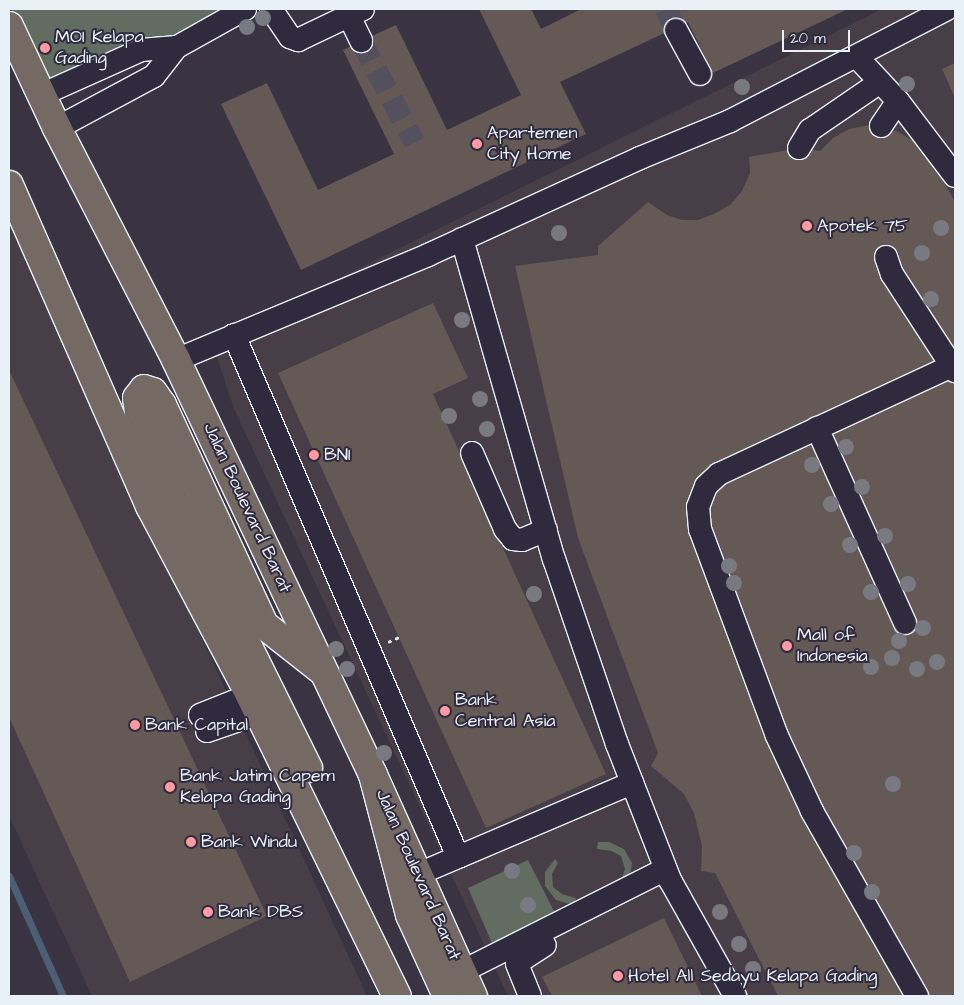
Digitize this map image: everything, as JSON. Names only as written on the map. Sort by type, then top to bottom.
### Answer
[{"type":"main road","name":"Jalan Boulevard Barat","points":[[9,26],[57,128],[176,360],[373,775],[416,875],[473,996]]},
{"type":"main road","points":[[9,185],[150,506],[255,704],[397,996]]},
{"type":"main road","points":[[324,671],[264,625],[162,405],[153,392],[144,389],[137,398],[140,412],[174,497],[330,816],[342,881]]},
{"type":"main road","points":[[373,775],[410,915],[447,996]]},
{"type":"street","points":[[57,128],[154,76],[177,47],[245,9]]},
{"type":"street","points":[[271,9],[286,32],[298,40],[356,12],[361,41]]},
{"type":"street","points":[[176,360],[462,239],[640,158],[730,121],[947,9]]},
{"type":"street","points":[[676,30],[700,74]]},
{"type":"street","points":[[41,95],[142,50],[177,47]]},
{"type":"street","points":[[857,57],[898,101],[955,176]]},
{"type":"street","points":[[798,148],[810,130],[880,82]]},
{"type":"street","points":[[881,126],[898,101]]},
{"type":"street","points":[[462,239],[546,530],[632,783],[668,875],[735,996]]},
{"type":"street","points":[[886,257],[892,274],[954,369],[817,428],[719,474],[706,486],[698,507],[700,529],[776,736],[812,811],[917,996]]},
{"type":"street","points":[[234,335],[458,857]]},
{"type":"street","points":[[817,428],[905,623]]},
{"type":"street","points":[[472,453],[505,529],[513,539],[522,540],[546,530]]},
{"type":"street","points":[[204,723],[255,704]]},
{"type":"street","points":[[416,875],[632,783]]},
{"type":"street","points":[[462,972],[668,875]]},
{"type":"street","points":[[530,996],[517,962],[524,956],[668,875]]},
{"type":"shaded area","points":[[882,9],[955,9],[955,996],[508,996],[234,409],[212,341]]},
{"type":"shaded area","points":[[9,221],[367,996],[92,996],[9,816]]},
{"type":"green space","points":[[11,9],[242,9],[41,95],[24,59]]},
{"type":"green space","points":[[598,842],[609,842],[624,849],[632,863],[630,876],[621,881],[625,869],[621,856],[611,851],[597,849]]},
{"type":"green space","points":[[555,859],[558,863],[552,874],[553,887],[562,894],[576,898],[574,905],[556,900],[545,886],[545,872]]},
{"type":"green space","points":[[528,860],[559,921],[495,950],[468,888]]},
{"type":"building","name":"Apartemen City Home","points":[[479,9],[531,9],[541,29],[581,9],[848,9],[713,73],[688,22],[560,82],[586,134],[301,270],[221,104],[267,83],[318,190],[394,154],[343,50],[361,41],[396,25],[447,130],[521,95]]},
{"type":"building","points":[[955,63],[955,98],[942,69]]},
{"type":"building","name":"Mall of Indonesia","points":[[869,125],[896,131],[912,140],[931,158],[955,202],[955,996],[778,996],[715,873],[701,871],[702,846],[694,813],[684,794],[651,766],[658,753],[578,538],[515,266],[598,255],[598,246],[648,202],[667,215],[682,220],[698,220],[714,214],[730,205],[742,191],[750,173],[749,157],[799,148],[820,151],[833,138],[849,129]]},
{"type":"building","points":[[433,303],[468,378],[433,394],[606,774],[486,828],[278,373]]},
{"type":"building","points":[[9,370],[267,916],[130,982],[9,717]]},
{"type":"building","points":[[664,918],[702,996],[552,996],[542,977]]},
{"type":"waterway","points":[[9,876],[63,996]]},
{"type":"tunnel","points":[[666,9],[676,30]]},
{"type":"tunnel","points":[[361,41],[415,143]]},
{"type":"place","name":"MOI Kelapa Gading","points":[[45,48]]},
{"type":"place","name":"Apartemen City Home","points":[[477,144]]},
{"type":"place","name":"Apotek 75","points":[[807,226]]},
{"type":"place","name":"BNI","points":[[314,455]]},
{"type":"place","name":"Mall of Indonesia","points":[[787,646]]},
{"type":"place","name":"Bank Central Asia","points":[[445,711]]},
{"type":"place","name":"Bank Capital","points":[[135,725]]},
{"type":"place","name":"Bank Jatim Capem Kelapa Gading","points":[[170,787]]},
{"type":"place","name":"Bank Windu","points":[[191,842]]},
{"type":"place","name":"Bank DBS","points":[[208,912]]},
{"type":"place","name":"Hotel All Sedayu Kelapa Gading","points":[[618,976]]}]
